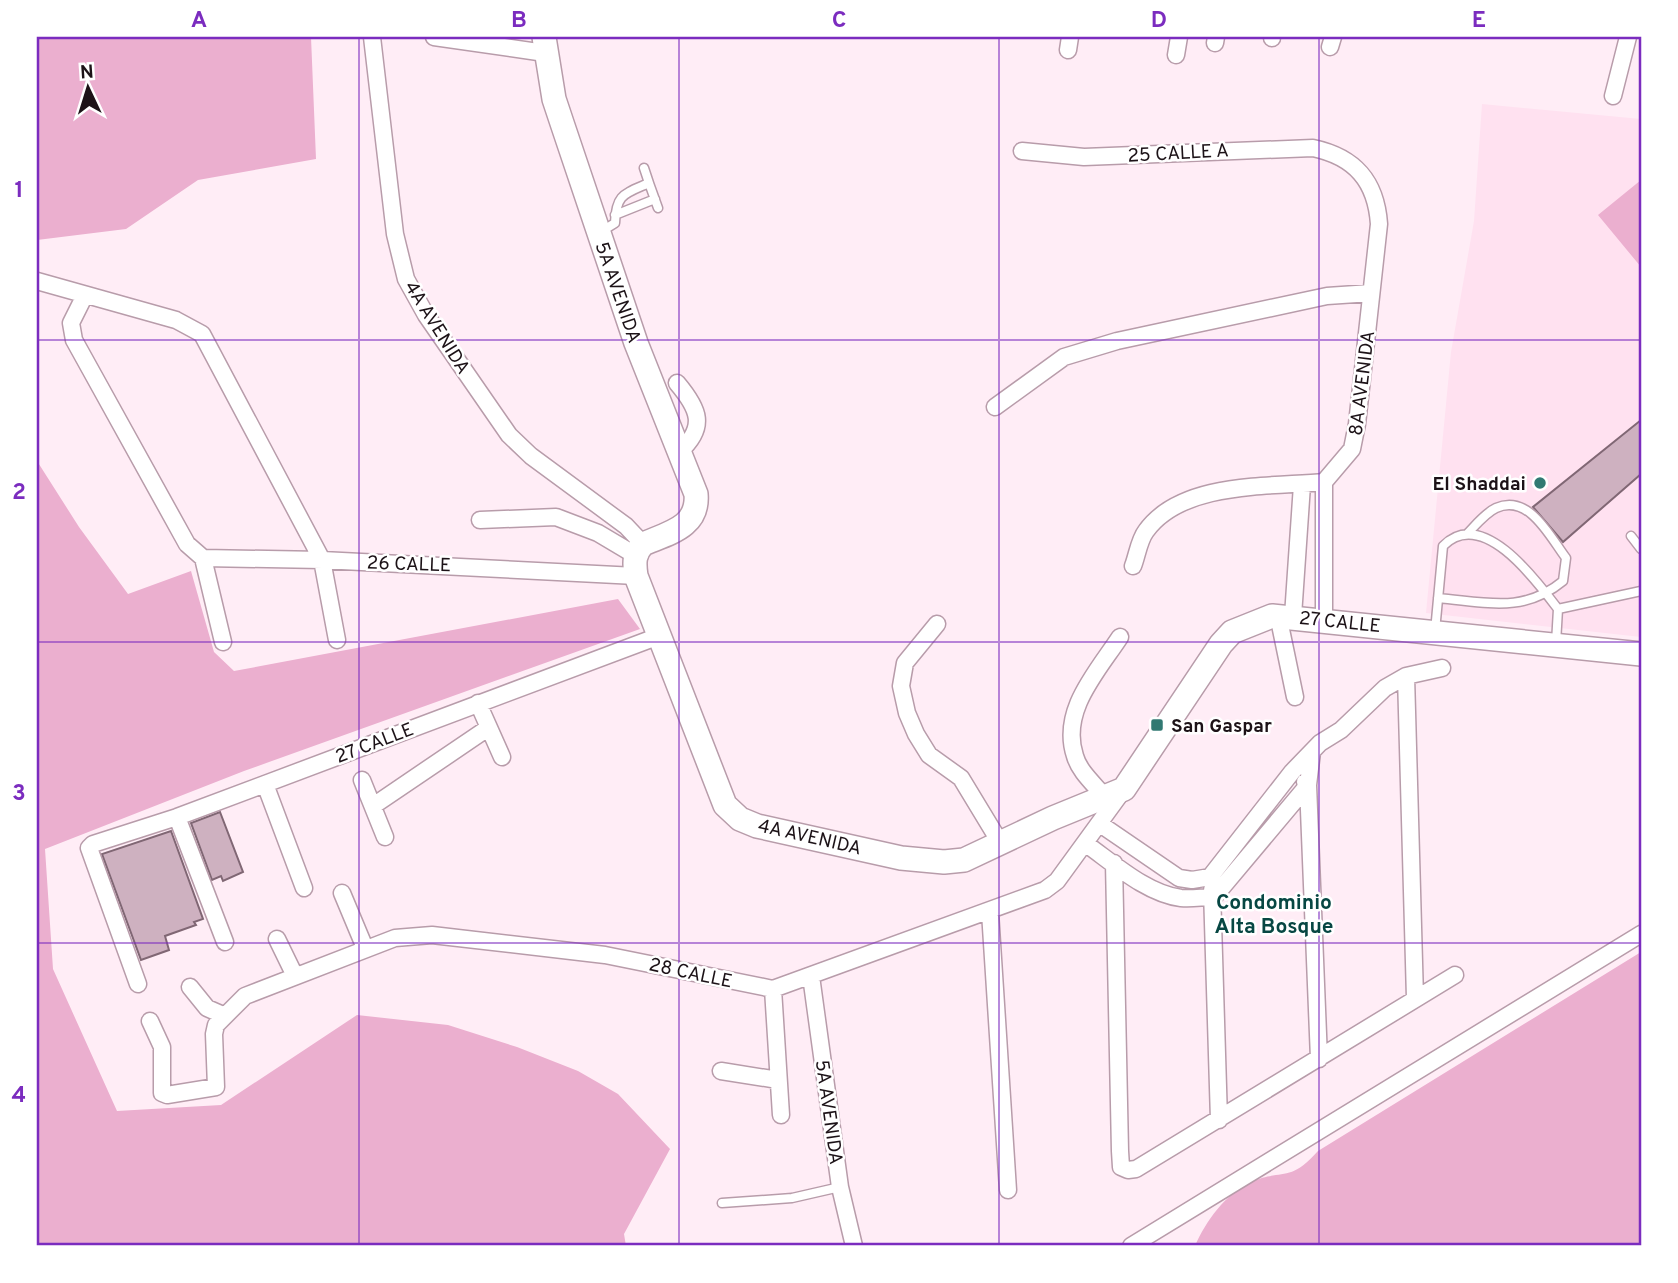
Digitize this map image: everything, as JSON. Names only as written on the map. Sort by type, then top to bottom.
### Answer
[{"type":"street","name":"4A AVENIDA","points":[[372,37],[395,234],[406,279],[426,315],[509,435],[531,456],[626,526],[638,558],[659,636],[725,805],[740,819],[757,826],[930,862],[964,860],[1114,793]]},
{"type":"street","points":[[434,37],[544,45]]},
{"type":"street","points":[[1176,55],[1179,37]]},
{"type":"street","points":[[1613,96],[1628,37]]},
{"type":"street","name":"5A AVENIDA","points":[[544,45],[558,111],[636,343],[695,491],[696,505],[688,523],[671,532],[638,558]]},
{"type":"street","name":"25 CALLE A","points":[[1022,151],[1084,157],[1288,147],[1335,153]]},
{"type":"street","name":"8A AVENIDA","points":[[1324,482],[1352,449],[1379,224],[1375,194],[1358,172],[1335,153]]},
{"type":"street","points":[[37,282],[176,320],[202,334],[322,560],[338,640]]},
{"type":"street","points":[[995,407],[1064,357],[1117,341],[1326,296],[1371,293]]},
{"type":"street","points":[[85,295],[71,323],[74,340],[187,544],[204,558],[223,642]]},
{"type":"street","points":[[677,383],[691,399],[699,423],[693,439],[679,452]]},
{"type":"street","points":[[1133,566],[1144,532],[1155,521],[1196,498],[1233,488],[1324,482],[1324,620]]},
{"type":"street","points":[[1295,697],[1285,616],[1302,485]]},
{"type":"street","points":[[480,520],[556,517],[598,533],[638,558]]},
{"type":"street","name":"26 CALLE","points":[[204,558],[638,558]]},
{"type":"street","name":"27 CALLE","points":[[1114,793],[1232,632],[1261,618],[1285,616],[1641,654]]},
{"type":"street","points":[[937,624],[905,663],[901,686],[907,713],[929,755],[961,778],[1001,844]]},
{"type":"street","name":"27 CALLE","points":[[138,984],[89,848],[93,844],[177,817],[659,636]]},
{"type":"street","points":[[1114,793],[1075,758],[1071,736],[1073,711],[1120,636]]},
{"type":"street","points":[[1100,824],[1179,878],[1192,880],[1210,877],[1292,772],[1312,752],[1385,688],[1406,676],[1443,668]]},
{"type":"street","points":[[1406,676],[1415,998]]},
{"type":"street","points":[[478,703],[502,757]]},
{"type":"street","points":[[373,806],[488,728]]},
{"type":"street","points":[[1312,752],[1308,785],[1318,1059]]},
{"type":"street","points":[[1292,772],[1308,785]]},
{"type":"street","points":[[362,780],[385,837]]},
{"type":"street","points":[[265,783],[304,888]]},
{"type":"street","points":[[1086,844],[1132,876],[1179,898],[1214,897],[1308,785]]},
{"type":"street","name":"28 CALLE","points":[[220,1020],[245,996],[395,937],[432,935],[605,955],[772,989],[1045,890],[1057,881],[1086,844],[1100,824],[1114,793]]},
{"type":"street","points":[[177,817],[225,942]]},
{"type":"street","points":[[1114,863],[1121,1167],[1128,1170],[1136,1169],[1219,1120],[1455,975]]},
{"type":"street","points":[[1210,877],[1214,897],[1219,1120]]},
{"type":"street","points":[[342,893],[365,948]]},
{"type":"street","points":[[990,912],[1008,1190]]},
{"type":"street","points":[[1131,1246],[1641,934]]},
{"type":"street","points":[[277,939],[295,976]]},
{"type":"street","name":"5A AVENIDA","points":[[811,976],[840,1187],[854,1246]]},
{"type":"street","points":[[150,1021],[159,1037],[162,1093],[167,1096],[216,1087],[214,1034],[220,1020],[190,987]]},
{"type":"street","points":[[772,989],[781,1115]]},
{"type":"street","points":[[721,1070],[778,1080]]},
{"type":"lane","points":[[644,168],[658,208]]},
{"type":"lane","points":[[599,232],[611,228],[614,208],[622,195],[649,183]]},
{"type":"lane","points":[[615,215],[655,199]]},
{"type":"lane","points":[[1438,598],[1518,603],[1547,594],[1563,581],[1566,558],[1530,510],[1518,507],[1495,508],[1466,534]]},
{"type":"lane","points":[[1435,631],[1443,546],[1455,536],[1466,534],[1491,538],[1547,594],[1558,609],[1556,643]]},
{"type":"lane","points":[[1631,536],[1641,549]]},
{"type":"lane","points":[[1558,609],[1641,591]]},
{"type":"lane","points":[[722,1203],[792,1198],[840,1187]]},
{"type":"shaded area","points":[[37,37],[311,37],[316,159],[198,180],[126,229],[37,240]]},
{"type":"shaded area","name":"El Shaddai","points":[[1482,104],[1641,119],[1641,637],[1426,613],[1451,352],[1474,221]]},
{"type":"shaded area","points":[[1641,180],[1641,267],[1598,215]]},
{"type":"shaded area","points":[[37,461],[79,527],[128,594],[191,571],[214,652],[234,671],[618,599],[640,629],[244,771],[45,849],[53,969],[117,1111],[221,1105],[357,1015],[448,1025],[517,1047],[578,1071],[618,1094],[670,1149],[624,1234],[626,1246],[37,1246]]},
{"type":"shaded area","points":[[1641,952],[1641,1246],[1195,1246],[1217,1209],[1242,1187],[1262,1178],[1300,1168],[1318,1151]]},
{"type":"building","points":[[1641,420],[1641,474],[1563,542],[1533,507]]},
{"type":"building","points":[[220,812],[243,872],[223,881],[221,876],[212,880],[191,823]]},
{"type":"building","points":[[171,831],[203,919],[194,922],[196,925],[165,936],[169,950],[141,960],[102,854]]},
{"type":"place","name":"El Shaddai","points":[[1540,483]]},
{"type":"place","name":"San Gaspar","points":[[1157,725]]},
{"type":"district","name":"Condominio Alta Bosque","points":[[1274,914]]}]
